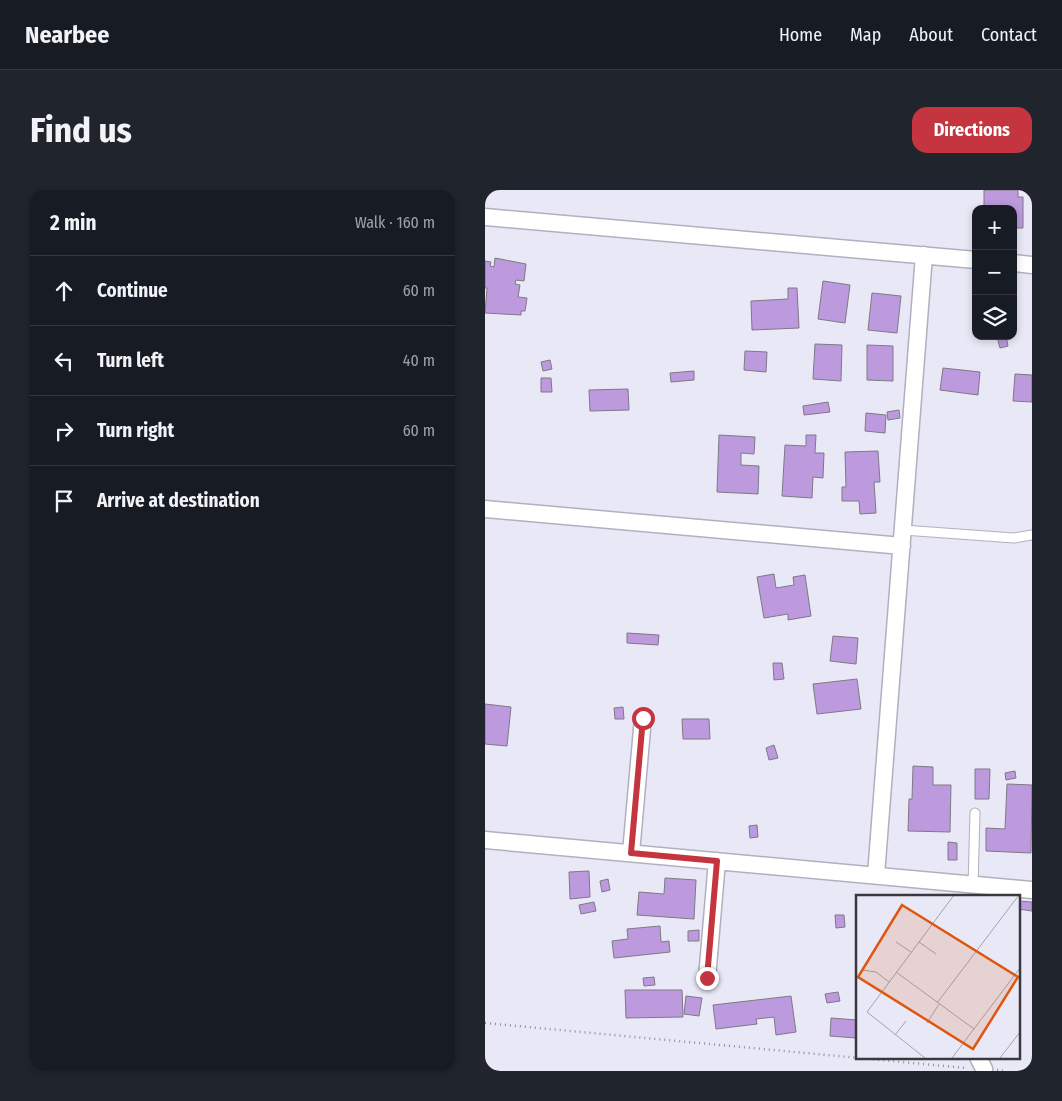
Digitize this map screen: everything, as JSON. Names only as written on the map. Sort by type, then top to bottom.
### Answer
[{"type":"street","points":[[485,217],[972,260]]},
{"type":"street","points":[[876,875],[924,256]]},
{"type":"street","points":[[1017,263],[1032,265]]},
{"type":"street","points":[[485,509],[902,538]]},
{"type":"street","points":[[631,853],[643,718]]},
{"type":"street","points":[[485,840],[876,875],[952,889],[973,884],[1032,890]]},
{"type":"street","points":[[707,978],[717,861]]},
{"type":"lane","points":[[902,538],[1014,538],[1032,535]]},
{"type":"lane","points":[[973,884],[975,814]]},
{"type":"path","points":[[485,1023],[856,1053]]},
{"type":"path","points":[[919,1058],[981,1063],[1003,1071]]},
{"type":"building","points":[[984,190],[1018,190],[1018,197],[1023,197],[1023,228],[1017,228],[1017,205],[984,205]]},
{"type":"building","points":[[495,258],[526,264],[524,281],[516,280],[515,284],[520,285],[518,297],[527,298],[525,311],[521,311],[521,315],[485,313],[487,288],[485,288],[485,261],[491,262],[490,266],[494,267]]},
{"type":"building","points":[[823,281],[850,285],[845,323],[818,319]]},
{"type":"building","points":[[788,288],[797,288],[799,328],[752,330],[751,301],[788,299]]},
{"type":"building","points":[[872,293],[901,296],[897,333],[868,330]]},
{"type":"building","points":[[998,340],[1007,340],[1008,346],[1000,348]]},
{"type":"building","points":[[815,344],[842,345],[841,381],[813,379]]},
{"type":"building","points":[[867,345],[893,346],[893,381],[867,380]]},
{"type":"building","points":[[745,351],[767,352],[766,372],[744,370]]},
{"type":"building","points":[[550,360],[552,369],[543,371],[541,362]]},
{"type":"building","points":[[943,368],[980,372],[978,395],[940,390]]},
{"type":"building","points":[[694,371],[694,380],[671,382],[670,373]]},
{"type":"building","points":[[1015,374],[1032,375],[1032,402],[1013,401]]},
{"type":"building","points":[[541,378],[551,378],[552,392],[541,392]]},
{"type":"building","points":[[628,389],[629,410],[590,411],[589,390]]},
{"type":"building","points":[[828,402],[830,412],[804,415],[803,406]]},
{"type":"building","points":[[899,410],[900,418],[888,420],[887,412]]},
{"type":"building","points":[[866,413],[886,415],[885,433],[865,431]]},
{"type":"building","points":[[719,435],[755,437],[754,454],[741,453],[741,465],[759,466],[758,494],[717,492]]},
{"type":"building","points":[[806,435],[816,435],[815,453],[824,453],[823,478],[813,477],[812,498],[782,496],[785,445],[806,446]]},
{"type":"building","points":[[878,451],[880,482],[874,482],[876,513],[860,514],[859,501],[842,501],[842,487],[846,487],[845,452]]},
{"type":"building","points":[[774,574],[776,588],[794,585],[793,577],[805,575],[811,616],[788,620],[788,614],[764,618],[757,577]]},
{"type":"building","points":[[627,633],[659,635],[658,645],[627,643]]},
{"type":"building","points":[[833,636],[858,638],[856,664],[830,661]]},
{"type":"building","points":[[773,663],[782,663],[784,679],[774,680]]},
{"type":"building","points":[[857,679],[861,709],[817,714],[813,684]]},
{"type":"building","points":[[485,704],[511,707],[507,746],[485,744]]},
{"type":"building","points":[[623,707],[624,719],[615,719],[614,708]]},
{"type":"building","points":[[682,719],[709,719],[710,739],[683,739]]},
{"type":"building","points":[[774,745],[778,758],[769,760],[766,748]]},
{"type":"building","points":[[913,766],[933,767],[933,785],[951,785],[950,832],[908,831],[909,799],[912,799]]},
{"type":"building","points":[[975,769],[990,769],[989,799],[975,799]]},
{"type":"building","points":[[1015,771],[1016,778],[1006,780],[1005,773]]},
{"type":"building","points":[[1007,784],[1032,785],[1031,853],[986,851],[986,828],[1005,829]]},
{"type":"building","points":[[757,825],[758,837],[750,838],[749,826]]},
{"type":"building","points":[[948,842],[957,843],[957,860],[948,860]]},
{"type":"building","points":[[589,871],[590,897],[570,899],[569,872]]},
{"type":"building","points":[[665,878],[696,880],[694,919],[637,915],[639,892],[664,894]]},
{"type":"building","points":[[608,879],[610,890],[602,892],[600,881]]},
{"type":"building","points":[[1019,901],[1032,902],[1032,911],[1019,909]]},
{"type":"building","points":[[594,902],[596,911],[581,914],[579,905]]},
{"type":"building","points":[[835,915],[844,915],[845,927],[836,928]]},
{"type":"building","points":[[660,926],[661,942],[669,941],[670,952],[614,958],[612,941],[628,939],[627,929]]},
{"type":"building","points":[[699,930],[699,941],[688,941],[688,931]]},
{"type":"building","points":[[654,977],[655,985],[644,986],[643,978]]},
{"type":"building","points":[[625,990],[682,990],[683,1017],[626,1018]]},
{"type":"building","points":[[838,992],[840,1001],[827,1003],[825,994]]},
{"type":"building","points":[[686,996],[702,998],[699,1016],[684,1014]]},
{"type":"building","points":[[791,996],[796,1032],[776,1035],[774,1017],[756,1019],[757,1024],[716,1029],[713,1005]]},
{"type":"building","points":[[831,1018],[856,1020],[856,1038],[830,1036]]},
{"type":"route","points":[[643,718],[631,853],[717,861],[707,978]]}]
